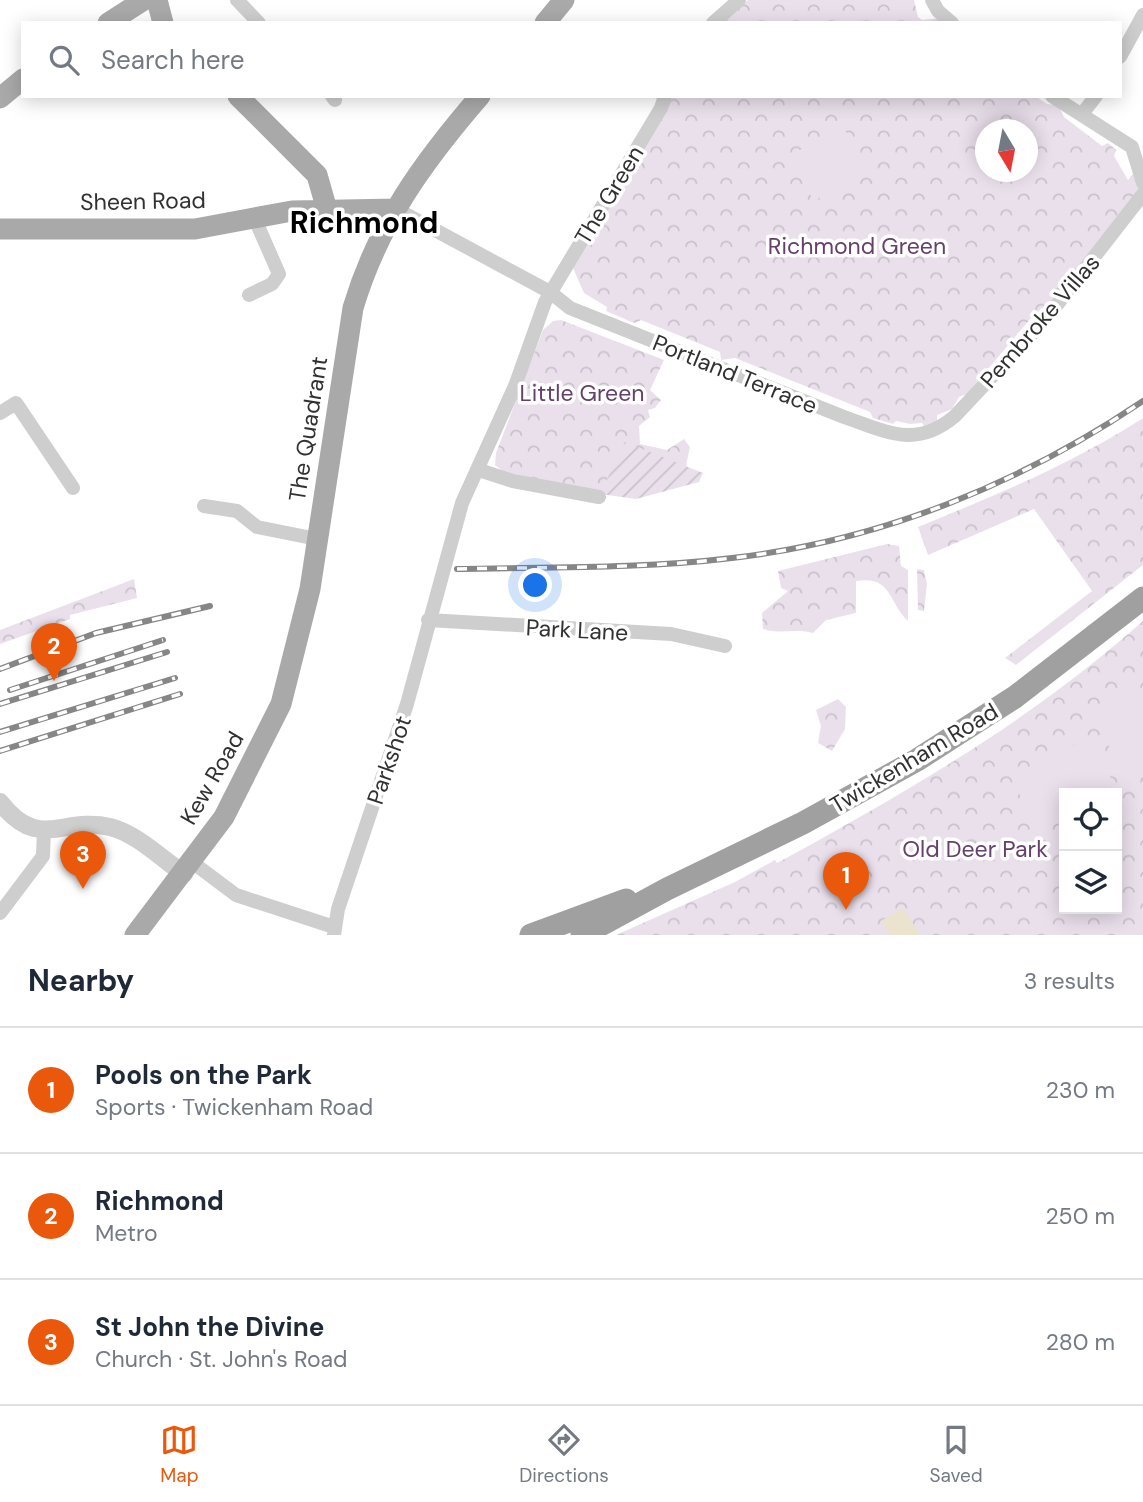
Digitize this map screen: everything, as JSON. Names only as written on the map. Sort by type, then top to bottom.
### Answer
[{"type":"highway","name":"Twickenham Road","points":[[582,935],[667,889],[803,823],[917,760],[1015,696],[1143,598]]},
{"type":"highway","name":"Twickenham Road","points":[[531,935],[619,902],[667,889]]},
{"type":"main road","points":[[157,0],[162,21]]},
{"type":"main road","points":[[547,21],[564,0]]},
{"type":"main road","points":[[111,21],[136,5]]},
{"type":"main road","points":[[0,98],[21,81]]},
{"type":"main road","points":[[240,98],[317,175],[327,210]]},
{"type":"main road","name":"The Quadrant","points":[[300,629],[317,539],[353,308],[377,240],[385,233],[415,177],[478,98]]},
{"type":"main road","name":"Sheen Road","points":[[0,229],[195,229],[254,217],[327,210],[396,209]]},
{"type":"main road","points":[[364,211],[377,240]]},
{"type":"main road","name":"Kew Road","points":[[135,935],[188,868],[238,794],[281,705],[300,629]]},
{"type":"street","points":[[237,0],[257,21]]},
{"type":"street","points":[[715,21],[739,0]]},
{"type":"street","points":[[932,0],[938,11],[950,21]]},
{"type":"street","points":[[1124,51],[1143,15]]},
{"type":"street","points":[[1124,51],[1143,41]]},
{"type":"street","name":"The Green","points":[[550,292],[661,108],[664,98]]},
{"type":"street","points":[[1055,98],[1137,151],[1143,192]]},
{"type":"street","points":[[1082,114],[1094,98]]},
{"type":"street","name":"Pembroke Villas","points":[[928,434],[955,416],[1046,318],[1143,192]]},
{"type":"street","name":"Portland Terrace","points":[[396,209],[550,292],[570,308],[844,417],[898,435],[928,434]]},
{"type":"street","points":[[249,295],[272,284],[279,274],[254,217]]},
{"type":"street","points":[[550,292],[479,470],[513,481],[598,497]]},
{"type":"street","points":[[0,413],[16,403],[74,488]]},
{"type":"street","name":"Parkshot","points":[[334,931],[407,704],[462,503],[479,470]]},
{"type":"street","points":[[204,506],[237,510],[257,527],[317,539]]},
{"type":"street","name":"Park Lane","points":[[428,620],[671,634],[725,646]]},
{"type":"street","points":[[1,806],[20,824],[44,829],[113,828],[236,895],[334,931]]},
{"type":"street","points":[[0,913],[43,856],[44,829]]},
{"type":"green space","points":[[748,0],[914,0],[918,17],[922,20],[939,18],[942,21],[722,21]]},
{"type":"green space","name":"Richmond Green","points":[[672,98],[1038,98],[1047,104],[1058,105],[1064,117],[1102,146],[1108,143],[1116,150],[1114,156],[1128,180],[1143,161],[1143,206],[1037,321],[1031,318],[967,394],[959,397],[952,409],[937,415],[937,424],[926,429],[922,423],[896,421],[893,424],[873,418],[870,412],[735,358],[721,360],[720,352],[641,320],[634,323],[606,311],[607,307],[584,293],[573,268]]},
{"type":"green space","points":[[842,125],[868,170],[814,201],[788,157]]},
{"type":"green space","name":"Little Green","points":[[561,320],[664,360],[650,390],[661,400],[655,408],[648,410],[650,417],[639,426],[640,444],[667,450],[684,439],[690,447],[685,470],[608,494],[504,472],[495,465],[496,453],[543,330],[553,321]]},
{"type":"green space","points":[[1143,418],[1143,565],[1016,665],[1005,658],[1092,591],[1034,509],[928,555],[918,527],[1005,491],[1061,464]]},
{"type":"green space","points":[[625,442],[703,473],[699,482],[636,499],[600,494]]},
{"type":"green space","points":[[887,544],[899,546],[901,566],[908,570],[908,621],[883,586],[868,580],[856,581],[856,613],[826,620],[813,633],[763,629],[762,613],[788,591],[781,588],[778,571]]},
{"type":"green space","points":[[917,569],[924,570],[927,584],[924,611],[918,610]]},
{"type":"green space","points":[[134,579],[137,598],[70,615],[70,619],[0,644],[0,630]]},
{"type":"green space","name":"Old Deer Park","points":[[1143,621],[1143,935],[616,935],[735,882],[775,860],[777,863],[920,782],[1058,690]]},
{"type":"green space","points":[[1143,689],[1143,766],[1124,776],[1093,715]]},
{"type":"green space","points":[[838,699],[846,707],[845,729],[832,751],[818,743],[821,726],[816,710]]},
{"type":"green space","points":[[1091,737],[1116,788],[1059,788],[1059,818],[1037,829],[1010,776]]},
{"type":"shaded area","points":[[903,908],[920,935],[890,935],[881,921]]},
{"type":"railway","points":[[457,569],[698,562],[787,550],[841,538],[895,523],[998,483],[1096,431],[1143,401]]},
{"type":"railway","points":[[0,669],[96,633],[210,606]]},
{"type":"railway","points":[[10,690],[163,640]]},
{"type":"railway","points":[[0,704],[167,652]]},
{"type":"railway","points":[[0,732],[175,678]]},
{"type":"railway","points":[[0,751],[180,694]]},
{"type":"place","name":"Richmond","points":[[54,681]]},
{"type":"place","name":"St John the Divine","points":[[83,889]]},
{"type":"place","name":"Pools on the Park","points":[[846,910]]},
{"type":"district","name":"Richmond","points":[[364,222]]}]
